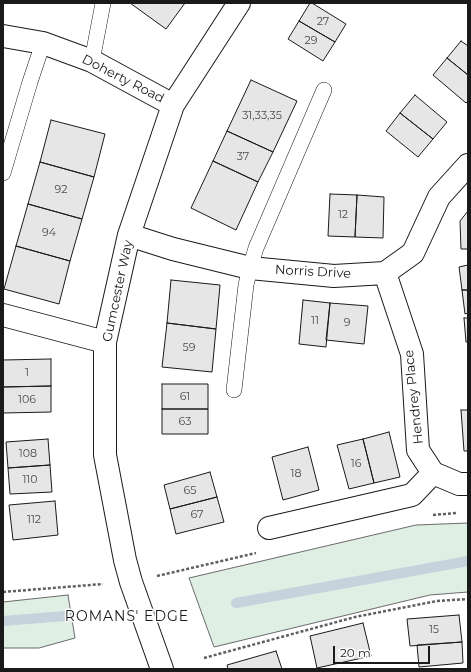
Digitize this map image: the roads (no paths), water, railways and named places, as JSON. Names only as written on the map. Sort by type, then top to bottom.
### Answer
[{"type":"street","name":"Gumcester Way","points":[[162,669],[131,582],[125,560],[105,455],[105,342],[129,235],[173,105],[239,3]]},
{"type":"street","name":"Doherty Road","points":[[3,36],[43,43],[92,61],[173,105]]},
{"type":"street","points":[[385,273],[413,253],[439,197],[468,165]]},
{"type":"street","name":"Norris Drive","points":[[129,235],[173,249],[250,268],[334,276],[385,273]]},
{"type":"street","name":"Hendrey Place","points":[[385,273],[412,354],[418,450],[433,473]]},
{"type":"street","points":[[3,315],[105,342]]},
{"type":"street","points":[[269,528],[412,495],[433,473],[459,484],[468,484]]},
{"type":"lane","points":[[92,61],[104,3]]},
{"type":"lane","points":[[3,173],[43,43]]},
{"type":"lane","points":[[234,390],[246,285],[256,248],[324,90]]},
{"type":"waterway","points":[[236,603],[468,561]]},
{"type":"waterway","points":[[3,621],[65,616]]},
{"type":"district","name":"ROMANS' EDGE","points":[[127,617]]}]
